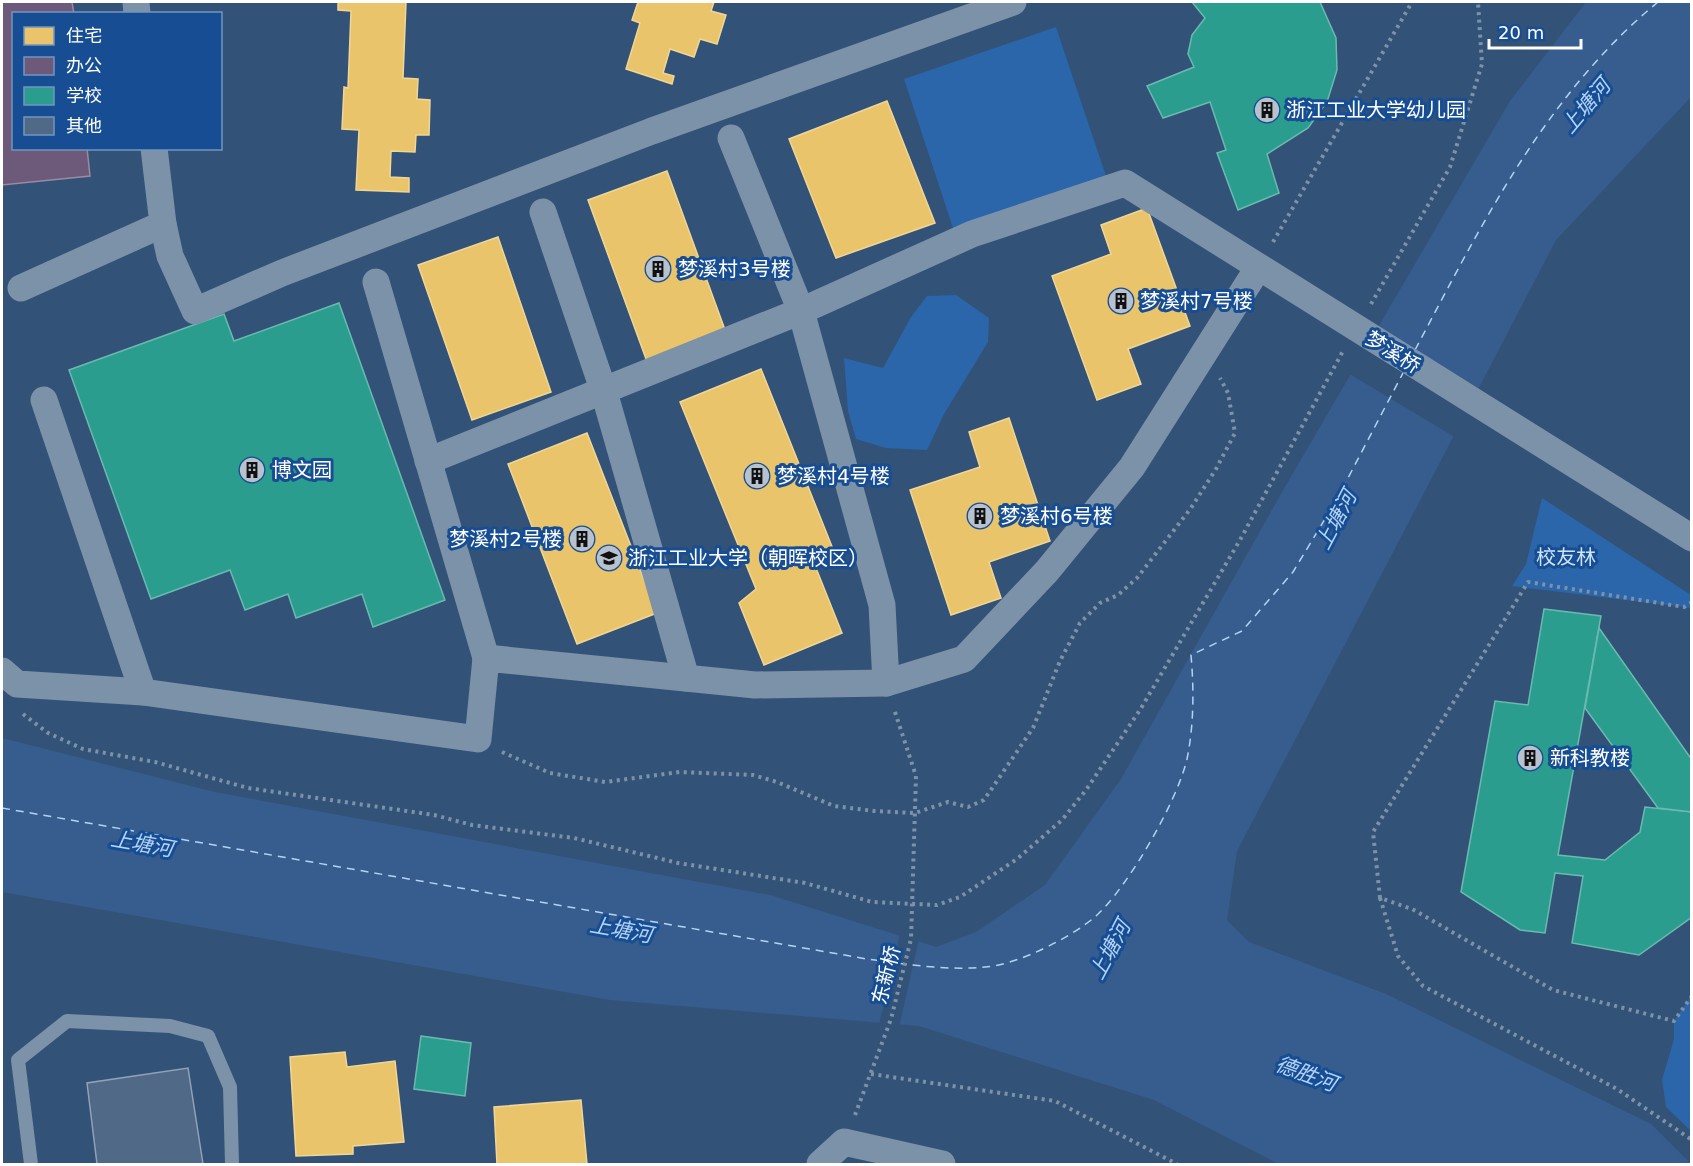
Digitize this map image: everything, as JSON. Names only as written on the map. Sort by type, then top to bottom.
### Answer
[{"type":"street","points":[[154,150],[163,224],[170,256],[195,311],[282,273],[652,131],[1013,2]]},
{"type":"street","points":[[731,138],[801,311],[882,605],[886,683]]},
{"type":"street","name":"梦溪桥","points":[[801,311],[972,234],[1125,183],[1692,538]]},
{"type":"street","points":[[543,212],[604,392],[686,678]]},
{"type":"street","points":[[21,288],[163,224]]},
{"type":"street","points":[[486,658],[755,685],[886,683],[964,659],[1047,572],[1132,467],[1258,268]]},
{"type":"street","points":[[2,671],[17,684],[143,692],[478,739],[486,658],[376,282]]},
{"type":"street","points":[[428,461],[801,311]]},
{"type":"street","points":[[44,400],[143,692]]},
{"type":"street","points":[[820,1164],[844,1142],[942,1164]]},
{"type":"lane","points":[[31,1164],[18,1060],[67,1021],[170,1026],[208,1036],[230,1087],[232,1164]]},
{"type":"path","points":[[1258,268],[1412,2]]},
{"type":"path","points":[[1370,307],[1450,167],[1482,64],[1478,2]]},
{"type":"path","points":[[18,711],[48,733],[83,749],[154,762],[248,788],[434,815],[472,825],[574,838],[678,863],[805,883],[872,902],[938,905],[960,897],[1042,839],[1086,790],[1140,710],[1240,540],[1348,343]]},
{"type":"path","points":[[478,739],[513,758],[550,773],[594,781],[605,782],[680,772],[753,775],[777,782],[834,806],[915,813],[948,802],[968,807],[984,800],[1033,728],[1060,661],[1080,623],[1100,603],[1118,595],[1137,578],[1191,508],[1235,434],[1228,393],[1206,350]]},
{"type":"path","points":[[1692,602],[1684,607],[1528,582],[1373,832],[1380,898],[1398,956],[1423,986],[1617,1089],[1692,1140]]},
{"type":"path","name":"东新桥","points":[[844,1142],[891,1019],[911,939],[916,776],[886,683]]},
{"type":"path","points":[[1380,898],[1412,909],[1553,990],[1674,1021],[1692,996]]},
{"type":"path","points":[[871,1074],[1055,1101],[1177,1164]]},
{"type":"green space","points":[[1056,27],[1107,179],[954,231],[904,79]]},
{"type":"green space","points":[[956,295],[989,318],[988,342],[944,414],[927,450],[886,448],[856,439],[848,411],[844,358],[883,368],[911,317],[927,296]]},
{"type":"green space","name":"校友林","points":[[1542,498],[1691,595],[1691,608],[1512,586],[1526,564]]},
{"type":"green space","points":[[1691,996],[1692,1131],[1666,1107],[1662,1080],[1674,1039],[1674,1021]]},
{"type":"water","points":[[1586,2],[1691,2],[1691,97],[1556,240],[1237,851],[1227,920],[1249,942],[1386,994],[1651,1124],[1691,1164],[1279,1164],[1154,1100],[919,1026],[610,1000],[2,892],[2,738],[215,792],[770,895],[936,947],[976,932],[1045,885],[1121,779],[1282,492],[1510,101]]},
{"type":"pier","points":[[1375,327],[1481,390],[1456,438],[1348,373]]},
{"type":"pier","points":[[900,933],[919,939],[899,1027],[879,1025]]},
{"type":"building: 住宅","points":[[338,2],[406,2],[403,78],[418,79],[417,99],[430,100],[429,135],[416,135],[415,152],[391,151],[390,177],[409,178],[409,192],[356,190],[359,130],[342,129],[344,87],[348,88],[351,11],[338,10]]},
{"type":"building: 住宅","points":[[638,2],[714,2],[711,11],[726,15],[717,44],[700,39],[694,57],[670,49],[663,73],[674,76],[672,84],[626,69],[640,23],[632,20]]},
{"type":"building: 住宅","points":[[887,101],[935,223],[836,258],[789,139]]},
{"type":"building: 住宅","name":"梦溪村3号楼","points":[[667,171],[728,338],[649,367],[588,200]]},
{"type":"building: 住宅","name":"梦溪村7号楼","points":[[1147,208],[1190,326],[1128,349],[1141,384],[1097,400],[1052,276],[1111,254],[1101,225]]},
{"type":"building: 住宅","points":[[498,237],[551,392],[472,420],[418,265]]},
{"type":"building: 住宅","name":"梦溪村4号楼","points":[[761,369],[833,549],[812,558],[842,633],[764,665],[739,603],[756,589],[680,402]]},
{"type":"building: 住宅","name":"梦溪村6号楼","points":[[1009,418],[1050,541],[989,562],[1001,598],[951,615],[910,490],[980,467],[969,432]]},
{"type":"building: 住宅","name":"梦溪村2号楼","points":[[587,433],[657,613],[577,644],[508,464]]},
{"type":"building: 住宅","points":[[345,1052],[347,1067],[395,1061],[404,1142],[353,1146],[353,1154],[296,1156],[290,1057]]},
{"type":"building: 住宅","points":[[581,1100],[587,1164],[497,1164],[494,1107]]},
{"type":"building: 办公","points":[[2,2],[72,2],[74,12],[12,12],[12,150],[87,150],[90,176],[2,185]]},
{"type":"building: 学校","name":"浙江工业大学幼儿园","points":[[1192,2],[1320,2],[1336,38],[1337,70],[1327,102],[1308,128],[1267,154],[1279,193],[1238,210],[1217,153],[1226,150],[1210,102],[1163,118],[1147,86],[1194,67],[1188,54],[1192,35],[1205,18]]},
{"type":"building: 学校","name":"博文园","points":[[339,303],[445,600],[373,627],[362,594],[296,618],[288,594],[245,610],[230,570],[151,599],[69,370],[224,314],[234,341]]},
{"type":"building: 学校","name":"新科教楼","points":[[1544,609],[1601,616],[1558,855],[1605,860],[1640,832],[1645,807],[1692,812],[1692,917],[1639,955],[1572,943],[1583,876],[1555,873],[1545,933],[1520,930],[1461,892],[1495,701],[1528,705]]},
{"type":"building: 学校","points":[[1599,628],[1692,760],[1692,812],[1658,808],[1585,708]]},
{"type":"building: 学校","points":[[421,1036],[471,1043],[465,1096],[414,1089]]},
{"type":"building: 其他","points":[[188,1068],[203,1164],[97,1164],[87,1083]]},
{"type":"ferry route","points":[[1415,350],[1465,255],[1520,163],[1550,119],[1582,77],[1618,38],[1658,2]]},
{"type":"ferry route","points":[[2,808],[867,959],[956,968],[985,967],[1012,961],[1044,949],[1086,924],[1109,903],[1136,865],[1173,798],[1187,759],[1193,707],[1191,655],[1242,631],[1293,572],[1337,499],[1403,373]]},
{"type":"place","name":"浙江工业大学幼儿园","points":[[1267,110]]},
{"type":"place","name":"梦溪村3号楼","points":[[658,269]]},
{"type":"place","name":"梦溪村7号楼","points":[[1121,301]]},
{"type":"place","name":"博文园","points":[[252,470]]},
{"type":"place","name":"梦溪村4号楼","points":[[757,476]]},
{"type":"place","name":"梦溪村6号楼","points":[[980,516]]},
{"type":"place","name":"梦溪村2号楼","points":[[582,539]]},
{"type":"place","name":"浙江工业大学（朝晖校区）","points":[[609,558]]},
{"type":"place","name":"新科教楼","points":[[1530,758]]},
{"type":"water label","name":"上塘河","points":[[1586,106]]},
{"type":"water label","name":"上塘河","points":[[1336,520]]},
{"type":"water label","name":"上塘河","points":[[142,844]]},
{"type":"water label","name":"上塘河","points":[[621,930]]},
{"type":"water label","name":"上塘河","points":[[1110,950]]},
{"type":"water label","name":"德胜河","points":[[1306,1074]]}]
